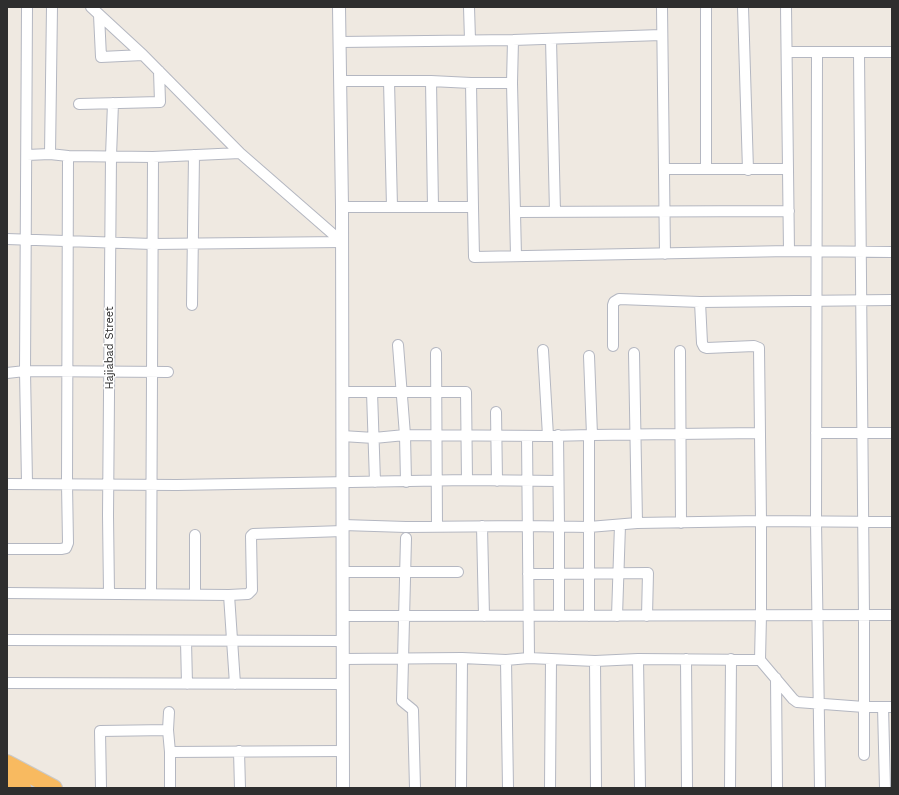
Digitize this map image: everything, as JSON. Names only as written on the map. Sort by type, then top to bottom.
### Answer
[{"type":"highway","points":[[7,763],[54,788]]},
{"type":"highway","points":[[7,779],[23,788]]},
{"type":"street","points":[[27,7],[24,371],[27,484]]},
{"type":"street","points":[[50,154],[52,7]]},
{"type":"street","points":[[91,7],[143,55],[240,153],[342,242]]},
{"type":"street","points":[[339,7],[342,207],[343,788]]},
{"type":"street","points":[[469,7],[470,40]]},
{"type":"street","points":[[662,7],[661,35],[666,254]]},
{"type":"street","points":[[706,7],[706,170]]},
{"type":"street","points":[[743,7],[748,170]]},
{"type":"street","points":[[786,7],[789,251]]},
{"type":"street","points":[[100,15],[101,57],[143,55]]},
{"type":"street","points":[[340,42],[513,40],[661,35]]},
{"type":"street","points":[[551,39],[555,212]]},
{"type":"street","points":[[513,40],[512,83],[516,256]]},
{"type":"street","points":[[786,52],[892,52]]},
{"type":"street","points":[[817,53],[816,521],[819,615],[820,788]]},
{"type":"street","points":[[859,53],[864,755]]},
{"type":"street","points":[[79,104],[160,102],[159,71]]},
{"type":"street","points":[[340,81],[512,83]]},
{"type":"street","points":[[389,81],[392,207]]},
{"type":"street","points":[[431,81],[433,207]]},
{"type":"street","points":[[471,83],[474,257],[789,251],[892,252]]},
{"type":"street","name":"Hajiabad Street","points":[[110,593],[110,242],[113,103]]},
{"type":"street","points":[[26,155],[50,154],[68,156],[152,157],[240,153]]},
{"type":"street","points":[[192,305],[194,155]]},
{"type":"street","points":[[7,549],[61,549],[66,548],[68,543],[68,156]]},
{"type":"street","points":[[151,594],[152,157]]},
{"type":"street","points":[[664,169],[788,169]]},
{"type":"street","points":[[342,207],[472,208]]},
{"type":"street","points":[[515,212],[789,211]]},
{"type":"street","points":[[7,239],[152,244],[342,242]]},
{"type":"street","points":[[613,346],[613,305],[614,302],[619,299],[700,302],[892,300]]},
{"type":"street","points":[[700,302],[702,343],[704,347],[754,346],[758,348],[761,521],[760,660],[797,702],[864,707],[887,707],[885,788]]},
{"type":"street","points":[[398,345],[406,435],[406,482]]},
{"type":"street","points":[[543,350],[558,481],[559,616]]},
{"type":"street","points":[[680,351],[681,523]]},
{"type":"street","points":[[436,353],[437,526]]},
{"type":"street","points":[[634,353],[637,523]]},
{"type":"street","points":[[589,356],[589,616]]},
{"type":"street","points":[[7,373],[24,371],[168,372]]},
{"type":"street","points":[[342,392],[466,392],[467,480]]},
{"type":"street","points":[[372,392],[375,482]]},
{"type":"street","points":[[496,412],[497,481]]},
{"type":"street","points":[[342,436],[374,438],[406,435],[553,436],[760,433]]},
{"type":"street","points":[[816,433],[892,433]]},
{"type":"street","points":[[527,436],[529,658]]},
{"type":"street","points":[[7,484],[152,485],[467,480],[558,481]]},
{"type":"street","points":[[7,593],[248,594],[252,590],[251,536],[253,534],[343,528],[437,526],[589,527],[637,523],[761,521],[892,522]]},
{"type":"street","points":[[617,616],[620,525]]},
{"type":"street","points":[[482,526],[484,616]]},
{"type":"street","points":[[195,535],[195,594]]},
{"type":"street","points":[[406,538],[402,701],[413,710],[415,788]]},
{"type":"street","points":[[343,572],[458,572]]},
{"type":"street","points":[[528,574],[648,573],[647,616]]},
{"type":"street","points":[[229,595],[235,684]]},
{"type":"street","points":[[343,616],[892,615]]},
{"type":"street","points":[[7,640],[343,641]]},
{"type":"street","points":[[186,641],[187,684]]},
{"type":"street","points":[[343,658],[462,658],[506,660],[529,658],[595,661],[638,659],[760,660]]},
{"type":"street","points":[[461,788],[462,658]]},
{"type":"street","points":[[638,659],[640,788]]},
{"type":"street","points":[[686,659],[687,788]]},
{"type":"street","points":[[506,660],[508,788]]},
{"type":"street","points":[[550,788],[551,660]]},
{"type":"street","points":[[730,788],[731,660]]},
{"type":"street","points":[[595,661],[596,788]]},
{"type":"street","points":[[776,678],[777,788]]},
{"type":"street","points":[[7,683],[343,684]]},
{"type":"street","points":[[169,712],[168,730],[170,752],[170,788]]},
{"type":"street","points":[[101,788],[100,731],[168,730]]},
{"type":"street","points":[[239,751],[240,788]]},
{"type":"street","points":[[170,752],[343,751]]}]
